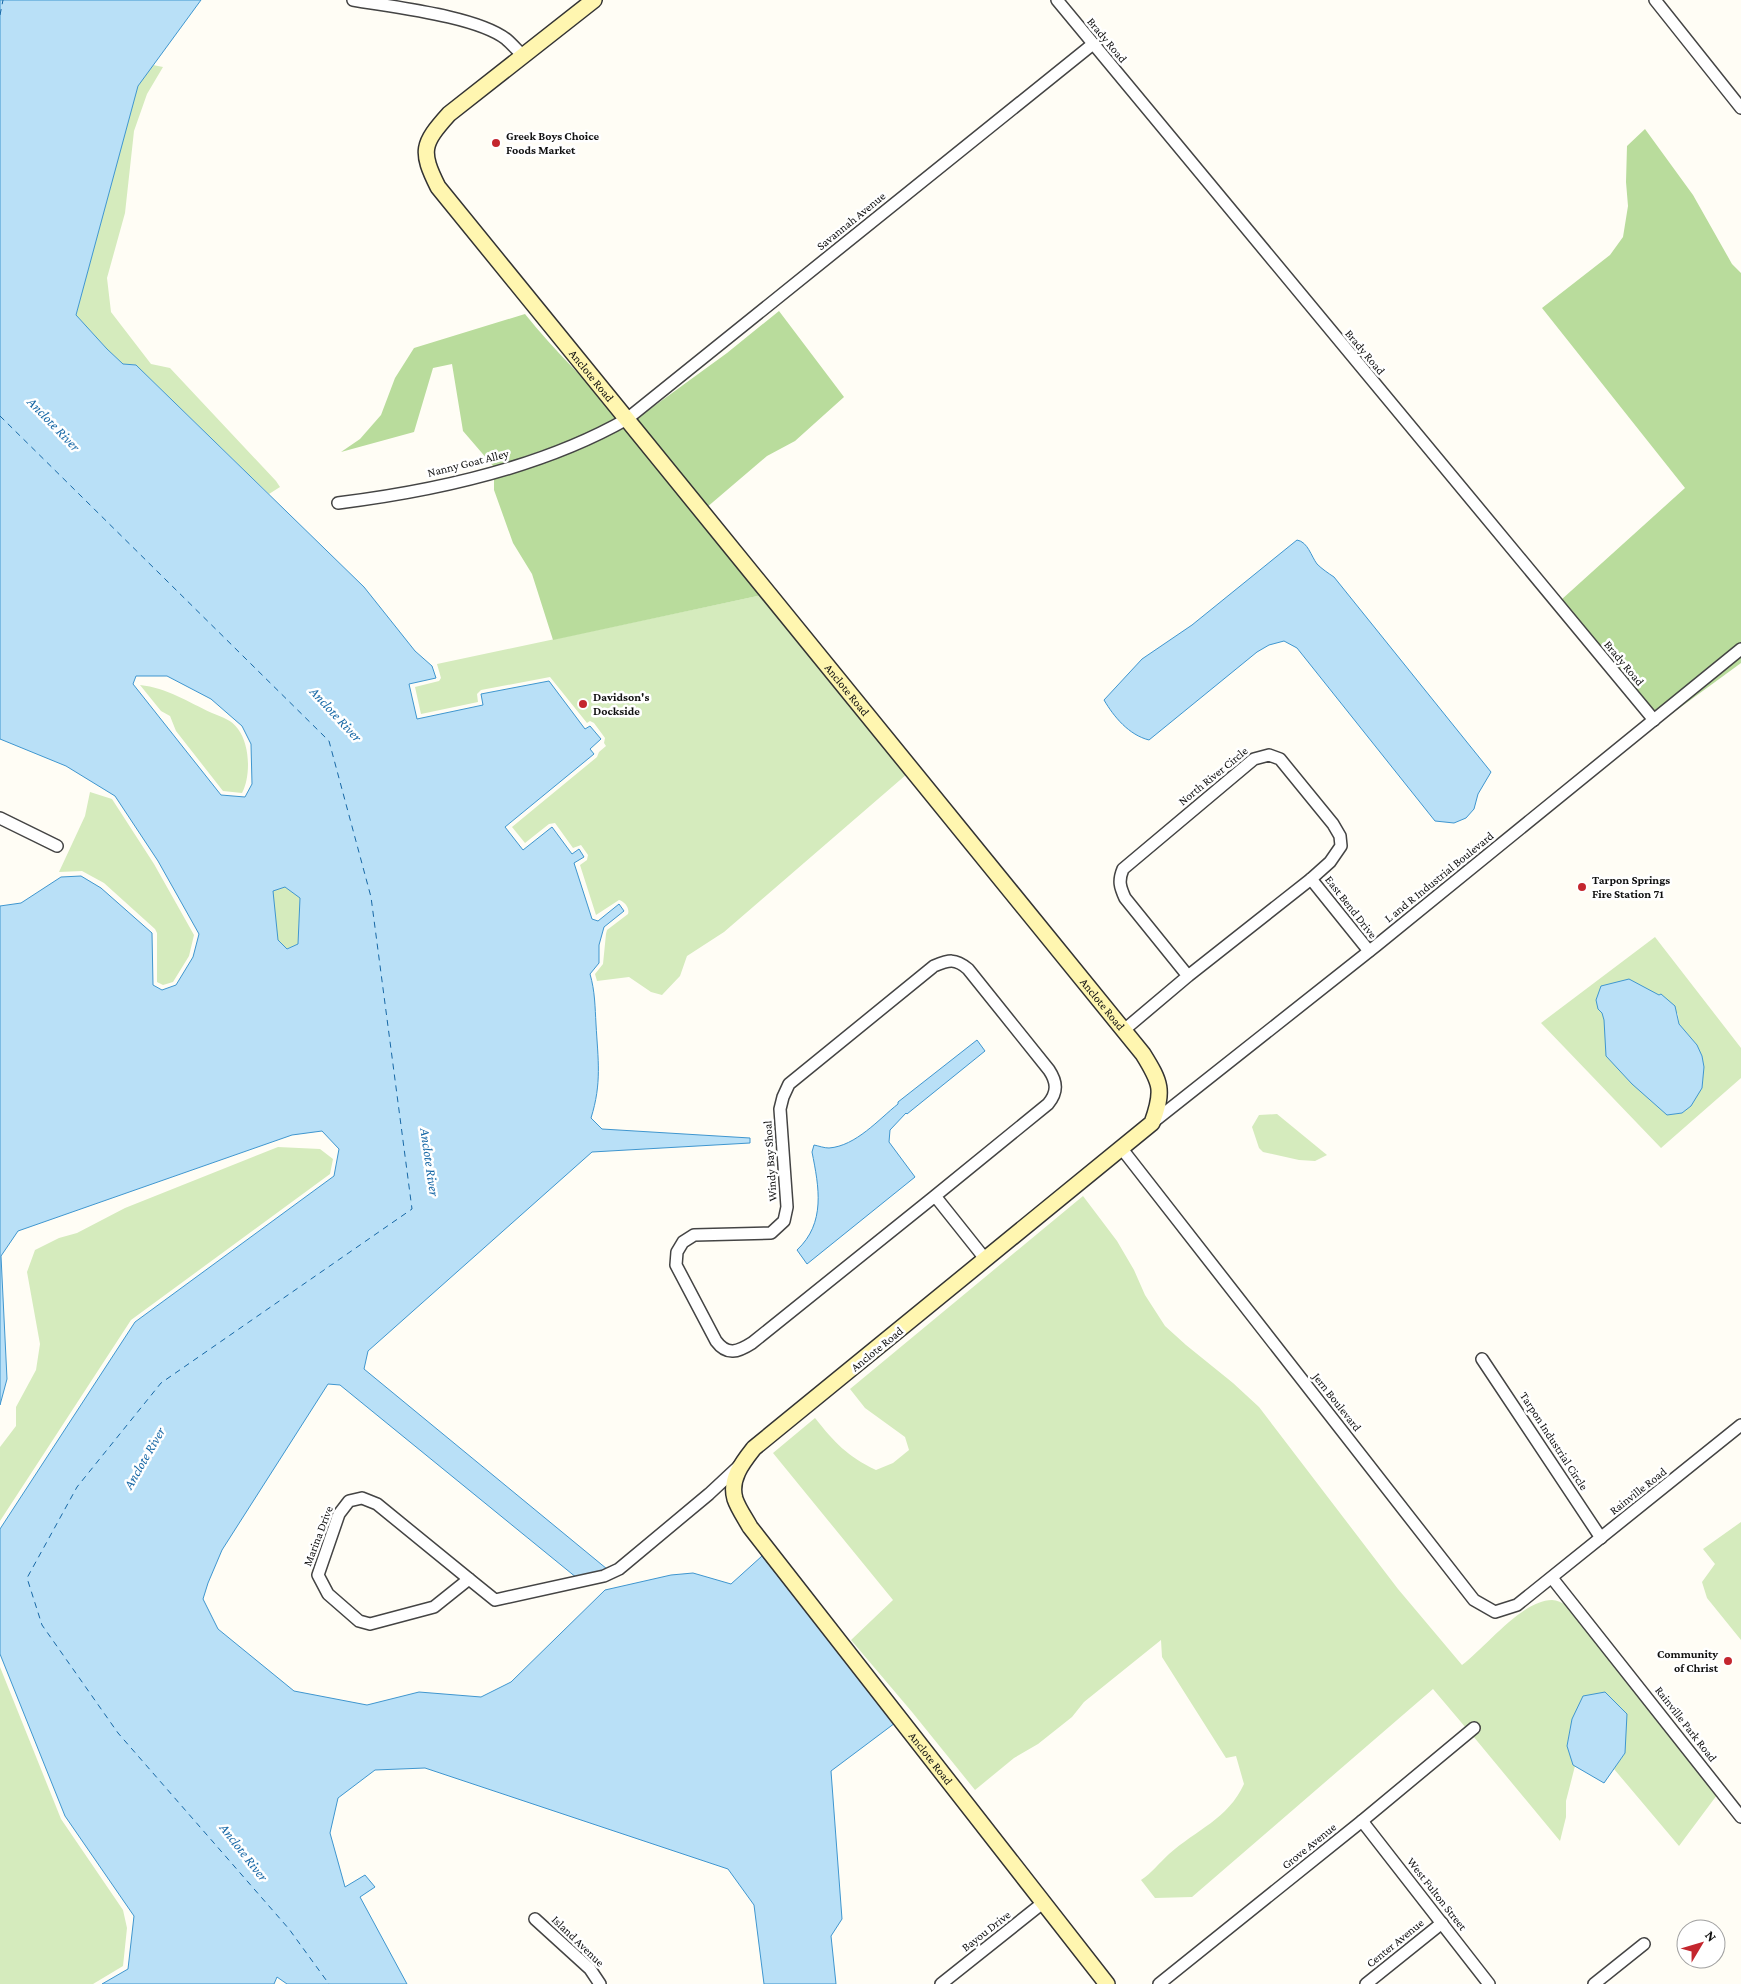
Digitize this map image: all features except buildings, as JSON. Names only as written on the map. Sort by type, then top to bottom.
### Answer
[{"type":"street","points":[[353,0],[456,19],[484,27],[505,39],[522,55]]},
{"type":"street","name":"Anclote Road","points":[[594,0],[522,55],[444,119],[425,147],[426,164],[438,187],[1124,1030],[1157,1076],[1160,1092],[1158,1107],[1152,1123],[754,1448],[740,1464],[734,1482],[734,1498],[750,1527],[1107,1984]]},
{"type":"street","name":"Brady Road","points":[[1057,0],[1654,720]]},
{"type":"street","points":[[1655,0],[1741,108]]},
{"type":"street","name":"Savannah Avenue","points":[[627,419],[1093,44]]},
{"type":"street","name":"Nanny Goat Alley","points":[[338,503],[376,498],[498,473],[597,436],[627,419]]},
{"type":"street","name":"L and R Industrial Boulevard","points":[[1152,1123],[1741,649]]},
{"type":"street","name":"North River Circle","points":[[1124,1030],[1188,976],[1311,879],[1338,853],[1341,846],[1340,836],[1280,759],[1269,755],[1254,758],[1123,869],[1119,879],[1125,898],[1188,976]]},
{"type":"street","points":[[0,818],[57,846]]},
{"type":"street","name":"East Bend Drive","points":[[1311,879],[1368,951]]},
{"type":"street","name":"Windy Bay Shoal","points":[[949,961],[959,961],[968,969],[1049,1070],[1056,1085],[1053,1098],[1048,1104],[934,1196],[752,1344],[736,1351],[728,1351],[722,1348],[716,1341],[676,1265],[677,1252],[683,1242],[694,1235],[771,1233],[784,1221],[787,1207],[780,1109],[789,1084],[934,966],[949,961]]},
{"type":"street","name":"Jern Boulevard","points":[[1122,1149],[1474,1600],[1495,1612],[1503,1610],[1518,1605],[1552,1578]]},
{"type":"street","points":[[934,1196],[986,1260]]},
{"type":"street","name":"Tarpon Industrial Circle","points":[[1482,1359],[1601,1538]]},
{"type":"street","name":"Rainville Road","points":[[1552,1578],[1741,1425]]},
{"type":"street","name":"Marina Drive","points":[[469,1579],[434,1607],[370,1624],[359,1622],[328,1594],[318,1575],[339,1514],[349,1501],[362,1498],[377,1504],[495,1600],[575,1584],[604,1576],[619,1569],[709,1494],[740,1464]]},
{"type":"street","name":"Rainville Park Road","points":[[1552,1578],[1741,1817]]},
{"type":"street","name":"Grove Avenue","points":[[1159,1984],[1362,1821],[1474,1728]]},
{"type":"street","name":"West Fulton Street","points":[[1362,1821],[1489,1984]]},
{"type":"street","name":"Bayou Drive","points":[[944,1983],[1044,1902]]},
{"type":"street","name":"Island Avenue","points":[[535,1919],[590,1969],[600,1984]]},
{"type":"street","name":"Center Avenue","points":[[1366,1984],[1442,1923]]},
{"type":"street","points":[[1594,1984],[1644,1944]]},
{"type":"green space","points":[[153,65],[163,67],[147,94],[134,131],[125,213],[107,278],[111,312],[151,364],[170,368],[276,481],[280,487],[269,494],[136,365],[123,364],[76,315],[138,85]]},
{"type":"green space","points":[[1645,129],[1693,195],[1732,264],[1741,273],[1741,643],[1655,712],[1561,600],[1685,488],[1542,308],[1610,255],[1623,237],[1628,206],[1626,182],[1627,146]]},
{"type":"green space","points":[[779,311],[844,397],[795,441],[767,456],[706,508],[635,420],[727,353]]},
{"type":"green space","points":[[525,314],[619,418],[595,432],[494,467],[463,431],[452,364],[433,368],[414,432],[341,452],[360,439],[381,415],[395,378],[414,348]]},
{"type":"green space","points":[[625,426],[762,595],[553,640],[532,574],[513,543],[494,490],[494,479],[598,441]]},
{"type":"green space","points":[[762,595],[907,774],[724,932],[687,956],[680,976],[662,995],[651,992],[629,977],[597,981],[595,974],[603,964],[607,930],[628,914],[625,903],[619,900],[596,915],[580,865],[587,860],[588,855],[581,845],[573,848],[555,823],[549,824],[525,843],[512,827],[597,757],[599,752],[606,746],[604,743],[605,738],[594,723],[590,721],[587,723],[550,677],[481,690],[477,694],[478,702],[421,714],[415,687],[439,681],[441,678],[437,664]]},
{"type":"green space","points":[[1741,656],[1741,663],[1659,723]]},
{"type":"green space","points":[[140,685],[159,689],[177,696],[226,719],[236,726],[245,743],[248,761],[247,778],[242,793],[223,791],[176,731],[170,716],[161,711]]},
{"type":"green space","points":[[90,792],[112,799],[154,864],[194,935],[189,956],[173,982],[163,985],[157,982],[157,933],[155,929],[104,883],[82,871],[59,872],[85,816]]},
{"type":"green space","points":[[285,887],[300,897],[298,944],[287,949],[278,940],[272,891]]},
{"type":"green space","points":[[1655,937],[1741,1048],[1741,1078],[1661,1148],[1541,1023]],"holes":[[[1659,995],[1678,1014],[1679,1024],[1697,1045],[1702,1056],[1704,1067],[1702,1088],[1682,1113],[1667,1115],[1604,1020],[1602,1013]]]},
{"type":"green space","points":[[1277,1114],[1327,1155],[1315,1161],[1299,1160],[1263,1152],[1259,1148],[1252,1127],[1259,1115]]},
{"type":"green space","points":[[278,1147],[320,1149],[333,1159],[330,1174],[131,1320],[0,1521],[0,1447],[16,1426],[16,1407],[36,1370],[40,1344],[27,1272],[35,1250],[59,1238],[77,1233],[125,1208]]},
{"type":"green space","points":[[1083,1196],[1117,1241],[1134,1270],[1145,1295],[1165,1326],[1259,1407],[1398,1589],[1462,1665],[1505,1626],[1529,1608],[1541,1602],[1552,1600],[1567,1605],[1717,1795],[1679,1846],[1614,1769],[1625,1753],[1572,1719],[1567,1746],[1575,1766],[1566,1801],[1566,1817],[1560,1841],[1473,1736],[1481,1729],[1475,1721],[1466,1728],[1433,1689],[1192,1897],[1155,1898],[1141,1880],[1169,1854],[1220,1815],[1237,1796],[1244,1784],[1236,1756],[1226,1758],[1162,1657],[1161,1640],[1084,1702],[1072,1717],[1038,1744],[1014,1758],[975,1790],[851,1640],[893,1600],[773,1453],[815,1418],[842,1448],[876,1470],[893,1463],[909,1450],[905,1437],[865,1408],[850,1389]]},
{"type":"green space","points":[[1741,1522],[1741,1640],[1707,1598],[1702,1582],[1715,1564],[1703,1549]]},
{"type":"green space","points":[[0,1667],[61,1819],[123,1910],[127,1928],[123,1966],[93,1984],[0,1984]]},
{"type":"water","name":"Anclote River","points":[[0,0],[201,0],[138,86],[76,315],[123,364],[136,365],[364,587],[415,651],[432,666],[436,678],[409,684],[417,719],[483,705],[481,694],[549,681],[585,729],[590,726],[601,739],[590,749],[594,754],[505,827],[523,850],[552,827],[572,854],[579,849],[584,857],[574,863],[592,919],[598,921],[619,904],[624,911],[604,927],[599,945],[599,963],[590,974],[593,987],[598,1049],[597,1094],[591,1118],[602,1129],[750,1138],[750,1143],[592,1152],[368,1351],[364,1369],[607,1569],[577,1578],[340,1385],[328,1384],[222,1550],[203,1599],[218,1629],[294,1691],[367,1705],[419,1692],[481,1697],[511,1682],[605,1590],[671,1575],[693,1573],[731,1584],[762,1556],[895,1723],[831,1771],[842,1919],[831,1936],[836,1984],[764,1984],[754,1905],[728,1869],[425,1768],[375,1770],[338,1798],[330,1833],[345,1887],[365,1875],[375,1887],[360,1897],[407,1984],[287,1984],[277,1977],[274,1984],[102,1984],[128,1969],[134,1916],[65,1816],[0,1654],[0,1529],[135,1322],[334,1176],[339,1149],[322,1131],[292,1135],[18,1231],[1,1256],[7,1379],[0,1405],[0,906],[21,903],[61,877],[81,876],[101,888],[152,933],[153,985],[162,990],[176,985],[193,957],[199,934],[158,861],[115,796],[66,766],[0,739]],"holes":[[[136,676],[167,676],[211,699],[242,726],[251,744],[252,784],[245,797],[221,795],[133,684]],[[285,887],[300,898],[298,944],[287,949],[278,940],[273,891]]]},
{"type":"water","points":[[1297,540],[1307,546],[1317,564],[1334,577],[1491,772],[1478,794],[1474,809],[1466,818],[1454,823],[1435,821],[1297,648],[1284,641],[1269,645],[1257,652],[1149,740],[1129,730],[1112,713],[1104,700],[1142,659],[1192,625]]},
{"type":"water","points":[[1629,979],[1659,995],[1661,994],[1675,1006],[1679,1024],[1697,1045],[1702,1056],[1704,1067],[1702,1088],[1691,1106],[1682,1113],[1667,1115],[1632,1084],[1606,1056],[1604,1020],[1596,1000],[1601,986]]},
{"type":"water","points":[[977,1040],[985,1051],[906,1113],[890,1130],[889,1142],[915,1177],[807,1264],[797,1250],[813,1228],[818,1204],[817,1178],[812,1152],[814,1145],[829,1148],[839,1146],[858,1137],[898,1104],[898,1102]]},
{"type":"water","points":[[1605,1692],[1627,1714],[1625,1753],[1604,1783],[1573,1765],[1567,1746],[1572,1719],[1583,1696]]},
{"type":"ferry route","points":[[0,15],[3,0]]},
{"type":"ferry route","points":[[0,416],[329,741],[371,897],[412,1209],[161,1383],[77,1487],[27,1578],[42,1625],[118,1733],[289,1929],[329,1984]]},
{"type":"place","name":"Greek Boys Choice Foods Market","points":[[496,143]]},
{"type":"place","name":"Davidson's Dockside","points":[[583,704]]},
{"type":"place","name":"Tarpon Springs Fire Station 71","points":[[1582,887]]},
{"type":"place","name":"Community of Christ","points":[[1728,1661]]}]
